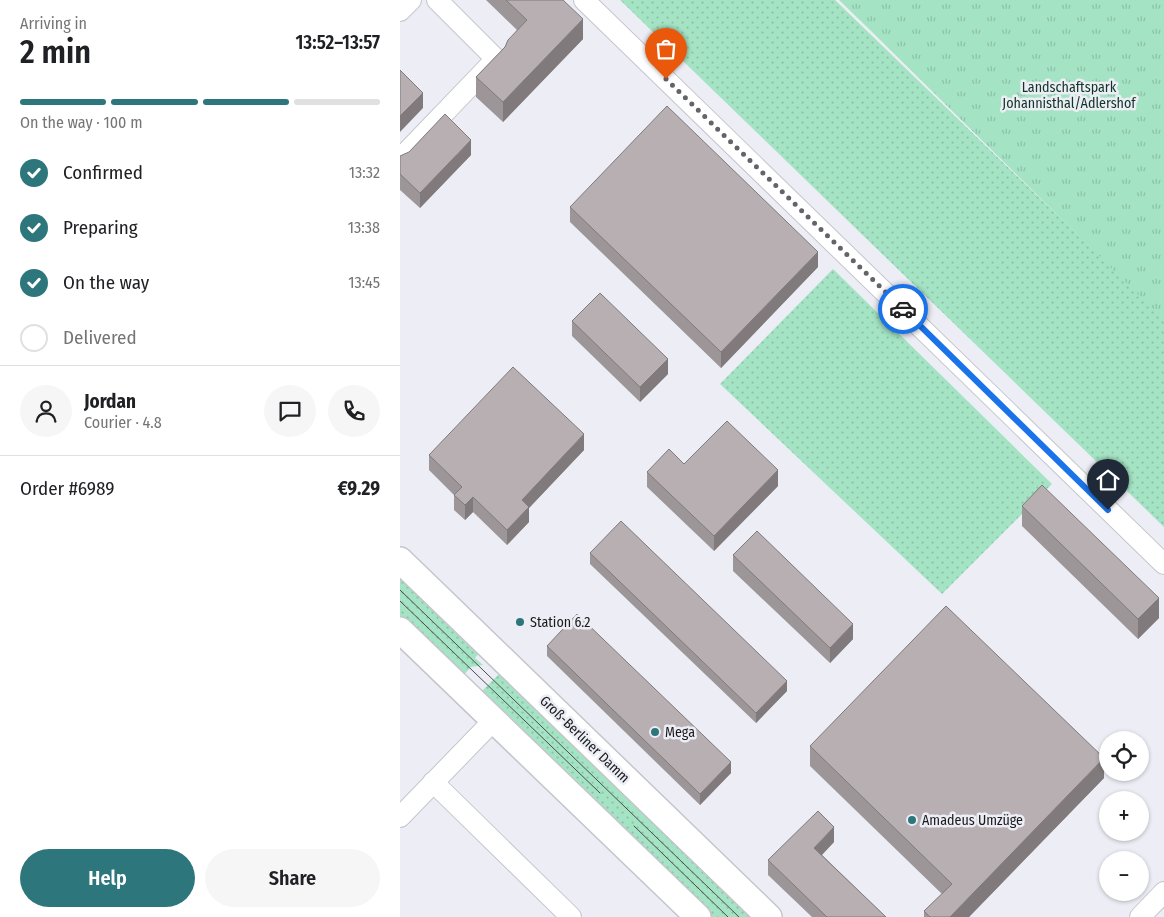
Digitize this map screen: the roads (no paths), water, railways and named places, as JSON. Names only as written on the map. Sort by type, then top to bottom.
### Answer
[{"type":"main road","name":"Groß-Berliner Damm","points":[[400,560],[769,917]]},
{"type":"main road","points":[[400,630],[698,917]]},
{"type":"street","points":[[400,11],[411,0]]},
{"type":"street","points":[[400,158],[496,59],[437,0]]},
{"type":"street","points":[[584,0],[1164,564]]},
{"type":"street","points":[[400,817],[494,720]]},
{"type":"street","points":[[433,782],[571,917]]},
{"type":"street","points":[[1140,917],[1164,892]]},
{"type":"tram line","points":[[400,590],[739,917]]},
{"type":"tram line","points":[[400,601],[600,793]]},
{"type":"tram line","points":[[634,826],[728,917]]},
{"type":"place","name":"Station 6.2","points":[[520,622]]},
{"type":"place","name":"Mega","points":[[655,732]]},
{"type":"place","name":"Amadeus Umzüge","points":[[912,820]]},
{"type":"park label","name":"Landschaftspark Johannisthal/Adlershof","points":[[1069,95]]}]
